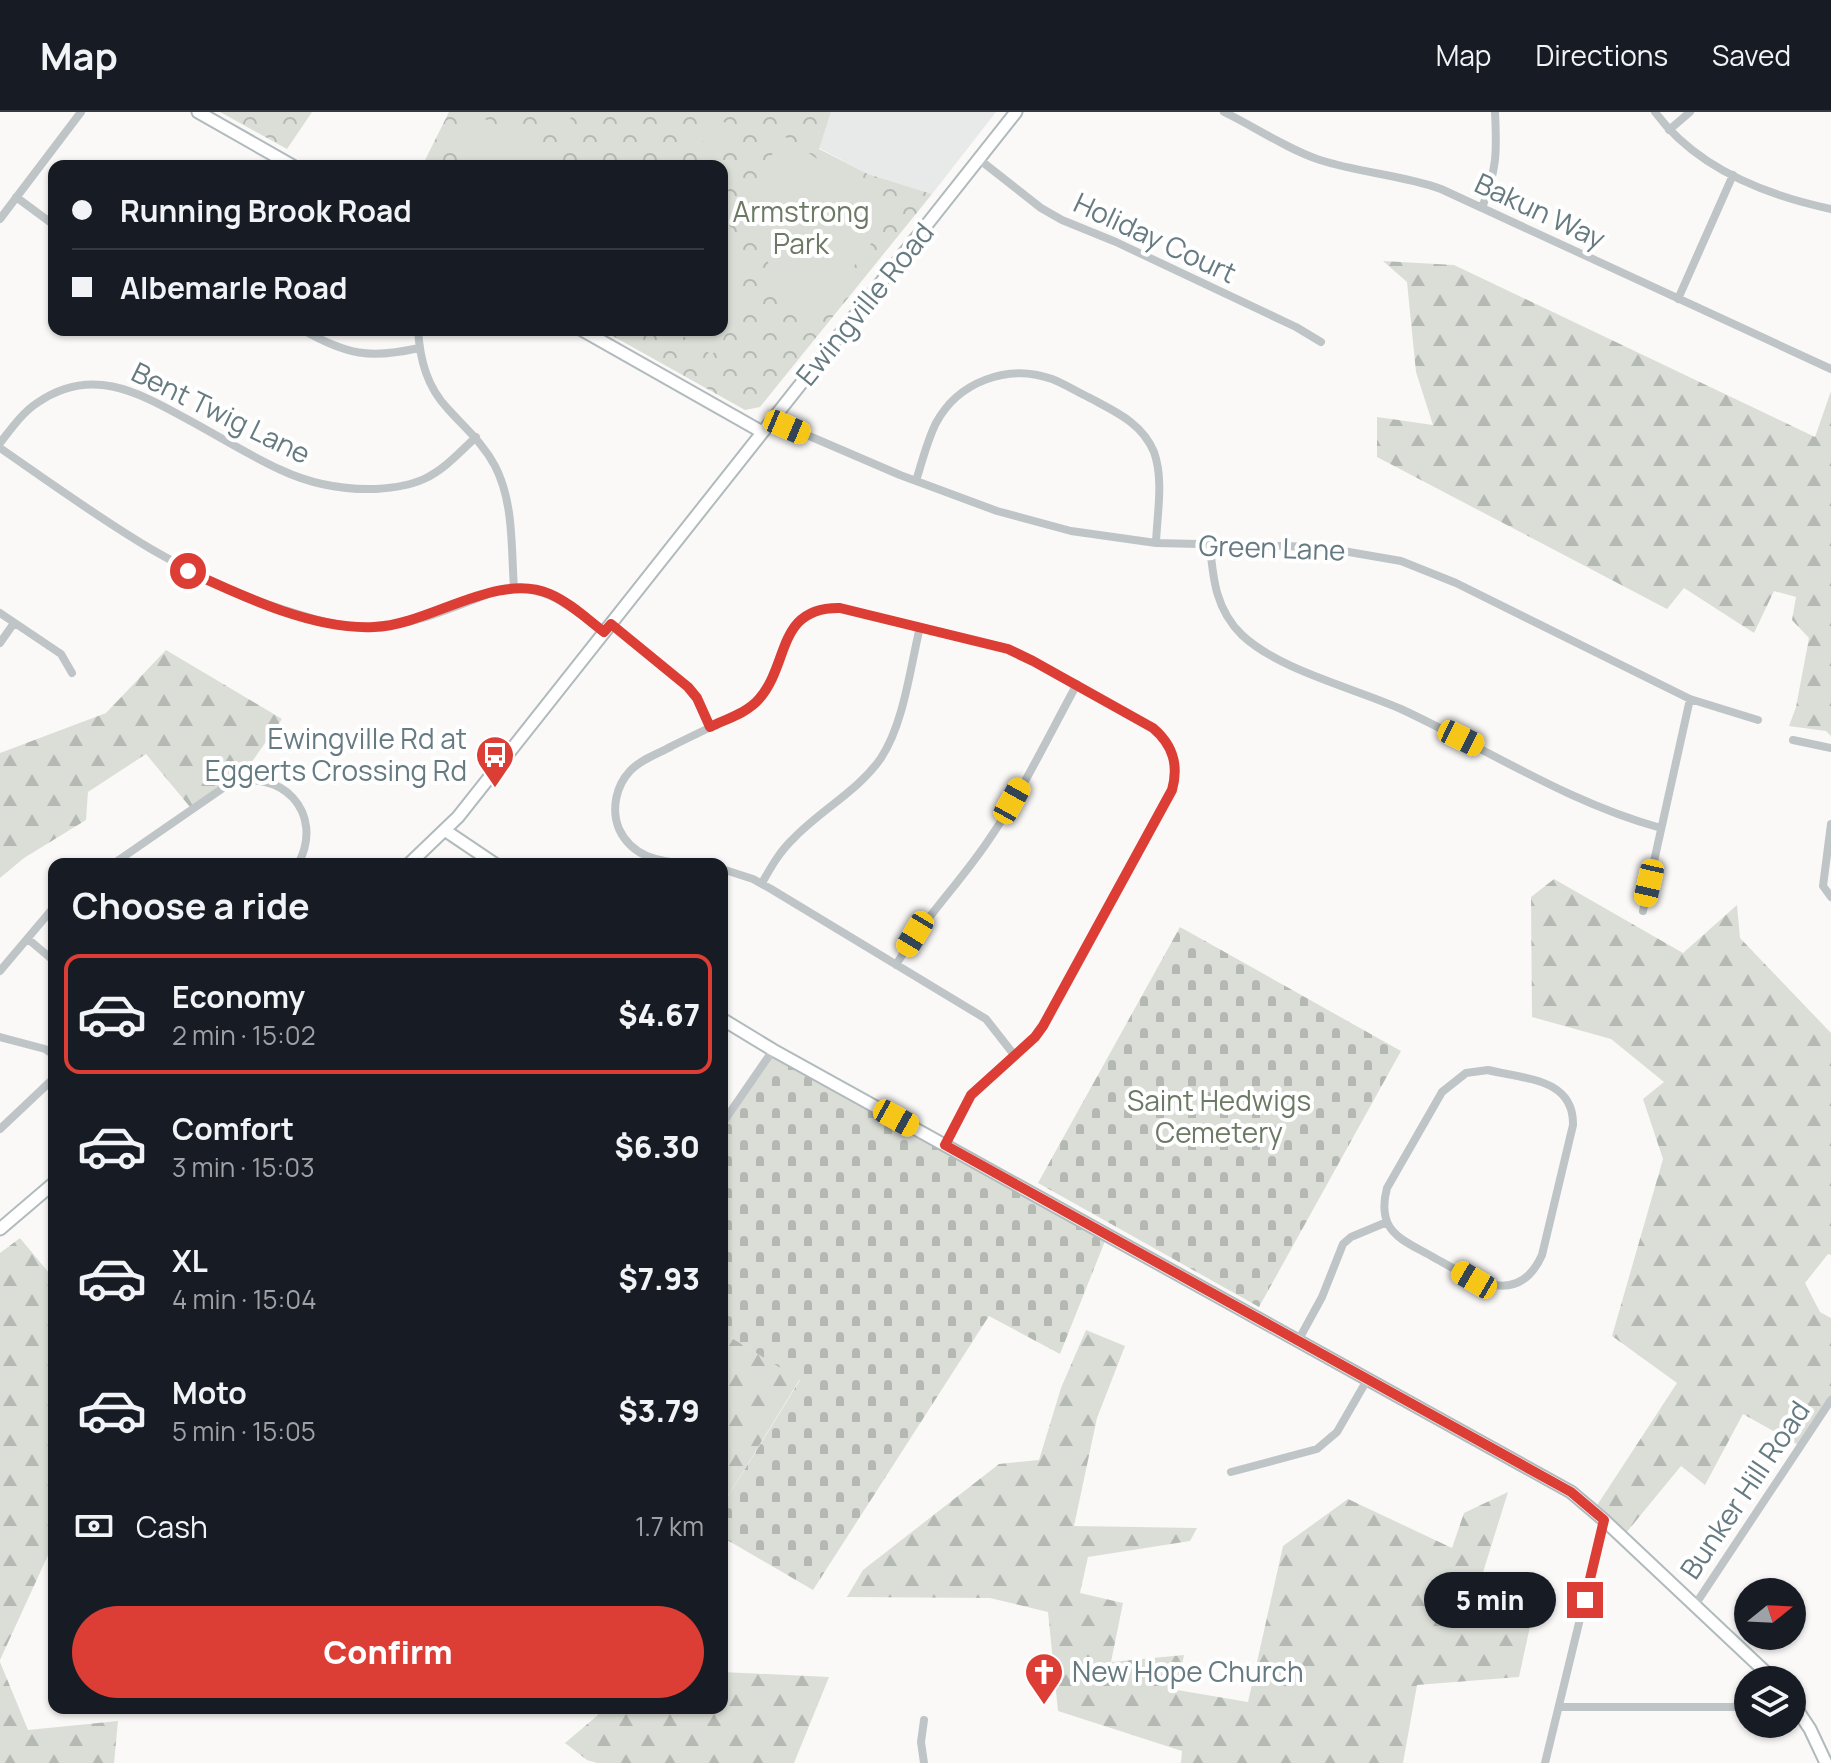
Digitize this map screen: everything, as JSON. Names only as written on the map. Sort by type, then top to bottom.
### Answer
[{"type":"street","points":[[0,219],[81,112]]},
{"type":"street","points":[[198,112],[282,160]]},
{"type":"street","name":"Ewingville Road","points":[[416,858],[446,831],[1016,112]]},
{"type":"street","points":[[1482,208],[1496,168],[1495,112]]},
{"type":"street","points":[[1655,112],[1669,130],[1697,154],[1733,175],[1785,196],[1831,209]]},
{"type":"street","points":[[1669,130],[1690,112]]},
{"type":"street","name":"Bakun Way","points":[[1230,113],[1315,158],[1339,166],[1421,182],[1831,369]]},
{"type":"street","name":"Holiday Court","points":[[980,160],[1041,208],[1062,220],[1116,242],[1321,342]]},
{"type":"street","points":[[1678,299],[1733,175]]},
{"type":"street","points":[[16,197],[48,221]]},
{"type":"street","points":[[314,336],[332,346],[365,355],[419,348]]},
{"type":"street","points":[[418,336],[422,364],[436,394],[476,437],[497,468],[508,503],[514,588]]},
{"type":"street","points":[[593,336],[762,432]]},
{"type":"street","points":[[916,481],[931,434],[954,399],[979,382],[1007,374],[1052,379],[1120,413],[1147,439],[1159,477],[1156,543]]},
{"type":"street","name":"Bent Twig Lane","points":[[0,446],[25,413],[37,403],[68,388],[100,384],[125,388],[148,397],[280,470],[342,488],[389,488],[424,480],[476,437]]},
{"type":"street","name":"Green Lane","points":[[772,420],[916,481],[1039,524],[1112,539],[1210,546],[1320,547],[1401,561],[1456,583],[1690,699],[1758,720]]},
{"type":"street","points":[[0,446],[159,556],[228,590],[302,616],[352,627],[391,626],[514,588],[548,593],[608,628],[688,687],[697,698],[710,727]]},
{"type":"street","points":[[1210,546],[1217,596],[1233,625],[1252,643],[1299,668],[1432,724],[1603,810],[1661,828]]},
{"type":"street","points":[[655,858],[645,856],[626,841],[617,821],[615,809],[619,788],[625,777],[640,763],[758,701],[765,692],[791,631],[808,615],[829,608],[995,645],[1077,684],[1162,735],[1176,766],[1172,790],[1043,1026],[1035,1037],[971,1095],[945,1145]]},
{"type":"street","points":[[0,613],[61,654],[72,673]]},
{"type":"street","points":[[0,643],[14,623]]},
{"type":"street","points":[[762,883],[795,836],[868,774],[880,760],[896,728],[920,627]]},
{"type":"street","points":[[896,965],[915,934],[999,825],[1077,684]]},
{"type":"street","points":[[1643,911],[1690,699]]},
{"type":"street","points":[[1793,740],[1831,748]]},
{"type":"street","points":[[122,858],[226,786],[248,780],[270,782],[281,787],[297,803],[307,835],[300,858]]},
{"type":"street","points":[[1831,824],[1823,886],[1831,897]]},
{"type":"street","points":[[446,831],[486,858]]},
{"type":"street","points":[[728,871],[762,883],[986,1019],[1015,1056]]},
{"type":"street","points":[[0,971],[48,914]]},
{"type":"street","points":[[28,939],[48,956]]},
{"type":"street","points":[[728,1023],[1571,1492],[1759,1666]]},
{"type":"street","points":[[0,1037],[48,1051]]},
{"type":"street","points":[[728,1115],[773,1050]]},
{"type":"street","points":[[1488,1070],[1548,1085],[1558,1089],[1568,1099],[1573,1125],[1542,1255],[1537,1266],[1523,1279],[1498,1287],[1474,1280],[1402,1239],[1387,1222],[1384,1205],[1387,1188],[1442,1092],[1458,1077],[1488,1070]]},
{"type":"street","points":[[0,1129],[48,1084]]},
{"type":"street","points":[[0,1229],[48,1188]]},
{"type":"street","points":[[1298,1341],[1322,1297],[1343,1244],[1351,1237],[1387,1222]]},
{"type":"street","points":[[1231,1472],[1317,1449],[1337,1432],[1367,1380]]},
{"type":"street","name":"Bunker Hill Road","points":[[1695,1605],[1831,1400]]},
{"type":"street","points":[[1545,1763],[1604,1520]]},
{"type":"street","points":[[1559,1707],[1734,1707]]},
{"type":"street","points":[[924,1720],[921,1742],[924,1763]]},
{"type":"street","points":[[1806,1723],[1826,1763]]},
{"type":"shaded area","points":[[831,112],[996,112],[932,194],[868,174],[819,148]]},
{"type":"green space","points":[[220,112],[312,112],[287,149]]},
{"type":"green space","name":"Armstrong Park","points":[[449,112],[831,112],[819,149],[868,174],[932,194],[760,407],[745,410],[613,336],[728,336],[728,160],[425,160]]},
{"type":"green space","points":[[471,112],[555,154],[556,160],[458,160],[459,142]]},
{"type":"green space","points":[[534,112],[575,112],[559,134]]},
{"type":"green space","points":[[710,114],[734,128],[732,138],[723,147],[709,147],[699,137]]},
{"type":"green space","points":[[784,136],[888,208],[891,217],[817,315],[795,298],[778,278],[765,256],[758,233],[760,184]]},
{"type":"green space","points":[[728,223],[741,266],[741,285],[728,329]]},
{"type":"green space","points":[[1383,261],[1454,265],[1815,437],[1831,391],[1831,736],[1826,731],[1789,726],[1796,707],[1809,638],[1792,620],[1796,597],[1774,591],[1754,633],[1684,588],[1667,609],[1377,457],[1377,417],[1433,425],[1416,372],[1407,282]]},
{"type":"green space","points":[[683,336],[724,336],[712,355]]},
{"type":"green space","points":[[166,650],[282,719],[239,780],[190,807],[146,754],[88,792],[86,820],[24,858],[0,878],[0,753],[106,713]]},
{"type":"green space","points":[[1554,879],[1683,953],[1737,905],[1740,938],[1831,1033],[1831,1255],[1828,1254],[1805,1283],[1820,1312],[1831,1318],[1831,1399],[1802,1447],[1743,1414],[1705,1485],[1681,1466],[1621,1539],[1592,1513],[1677,1383],[1612,1336],[1663,1159],[1643,1099],[1664,1082],[1611,1039],[1532,1017],[1531,897]]},
{"type":"green space","name":"Saint Hedwigs Cemetery","points":[[1180,927],[1401,1051],[1259,1307],[1038,1183]]},
{"type":"green space","points":[[773,1050],[1107,1236],[1060,1354],[989,1316],[813,1590],[728,1540],[728,1496],[800,1380],[728,1336],[728,1115]]},
{"type":"green space","points":[[20,1238],[48,1272],[48,1555],[0,1660],[0,1253]]},
{"type":"green space","points":[[1086,1330],[1125,1346],[1097,1418],[1074,1526],[1197,1528],[1190,1541],[1088,1557],[1080,1593],[1123,1603],[1111,1662],[1184,1655],[1177,1690],[1248,1702],[1283,1546],[1348,1499],[1452,1548],[1464,1513],[1508,1492],[1480,1582],[1534,1608],[1519,1677],[1417,1685],[1403,1763],[1181,1763],[1182,1751],[1058,1711],[1048,1612],[990,1598],[847,1597],[863,1570],[999,1464],[1039,1460],[1061,1388]]},
{"type":"green space","points":[[728,1336],[800,1379],[728,1496]]},
{"type":"green space","points":[[0,1662],[28,1730],[118,1721],[114,1763],[0,1763]]},
{"type":"green space","points":[[728,1672],[829,1677],[794,1763],[597,1763],[587,1760],[565,1743],[598,1715],[728,1714]]},
{"type":"place","name":"Ewingville Rd at Eggerts Crossing Rd","points":[[495,789]]},
{"type":"place","name":"New Hope Church","points":[[1044,1706]]},
{"type":"route","points":[[188,571],[270,606],[352,627],[391,626],[502,589],[535,589],[560,599],[604,632],[611,624],[688,687],[697,698],[710,727],[758,701],[765,692],[785,641],[799,621],[819,610],[840,608],[995,645],[1033,661],[1153,728],[1162,735],[1173,755],[1176,766],[1172,790],[1043,1026],[1035,1037],[971,1095],[945,1145],[1571,1492],[1604,1520],[1585,1600]]}]
